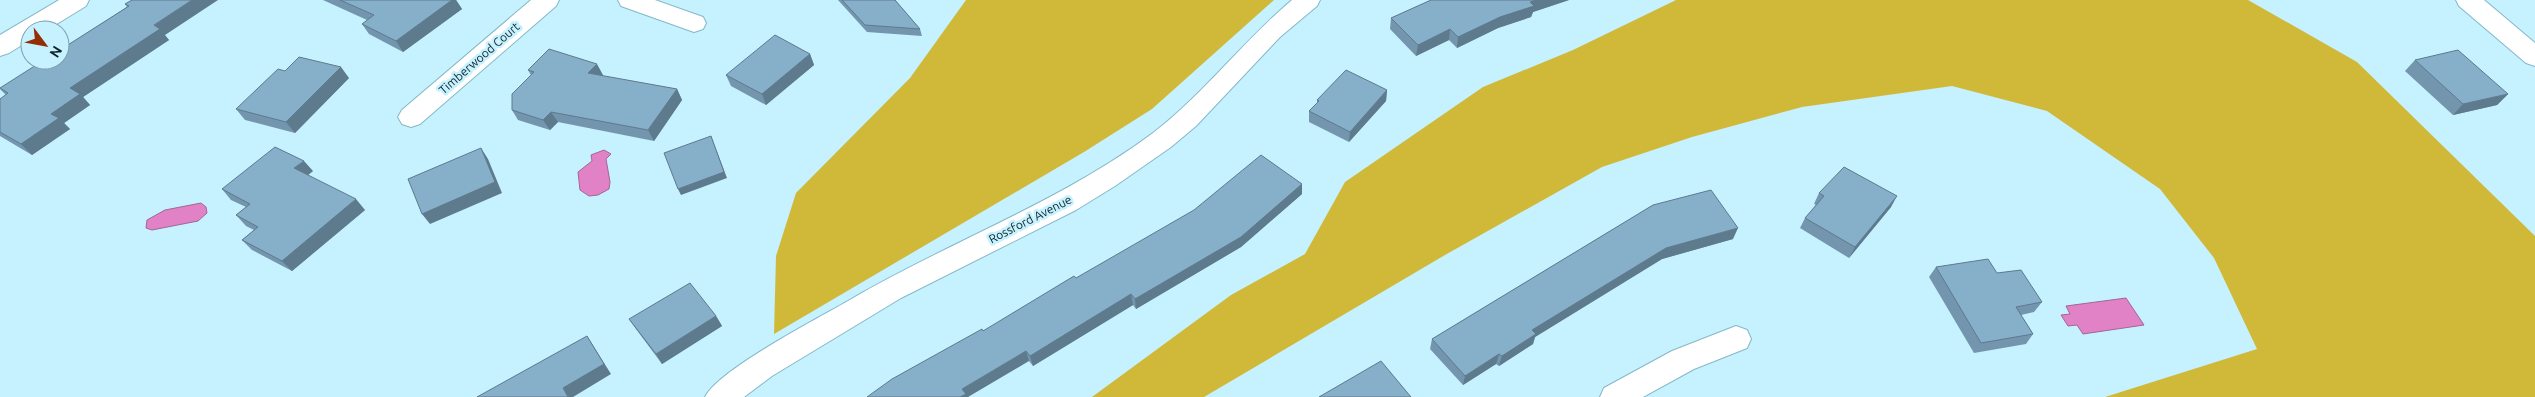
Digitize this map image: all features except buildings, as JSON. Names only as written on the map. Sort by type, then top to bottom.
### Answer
[{"type":"street","points":[[0,46],[77,0]]},
{"type":"street","name":"Timberwood Court","points":[[411,117],[547,0]]},
{"type":"street","points":[[630,0],[694,23]]},
{"type":"street","name":"Rossford Avenue","points":[[720,397],[761,367],[891,290],[1066,202],[1105,180],[1162,140],[1188,119],[1271,31],[1308,0]]},
{"type":"street","points":[[2468,0],[2535,57]]},
{"type":"street","points":[[1615,397],[1682,360],[1736,339]]},
{"type":"shaded area","points":[[966,0],[1274,0],[1152,109],[1084,152],[774,334],[776,256],[796,193],[910,78]]},
{"type":"shaded area","points":[[1676,0],[2248,0],[2357,62],[2535,236],[2535,397],[2105,397],[2257,349],[2214,258],[2160,189],[2047,111],[1952,86],[1802,107],[1692,137],[1602,167],[1445,255],[1204,397],[1092,397],[1231,295],[1305,254],[1345,182],[1483,87],[1573,50]]},
{"type":"shaded area","points":[[604,150],[611,154],[606,159],[610,182],[609,189],[598,195],[589,196],[580,190],[578,172],[592,161],[591,155]]},
{"type":"shaded area","points":[[201,203],[206,207],[207,213],[198,221],[152,230],[146,228],[147,220],[165,210]]},
{"type":"shaded area","points":[[2126,298],[2144,325],[2083,334],[2077,325],[2068,326],[2061,315],[2070,314],[2066,306]]}]
